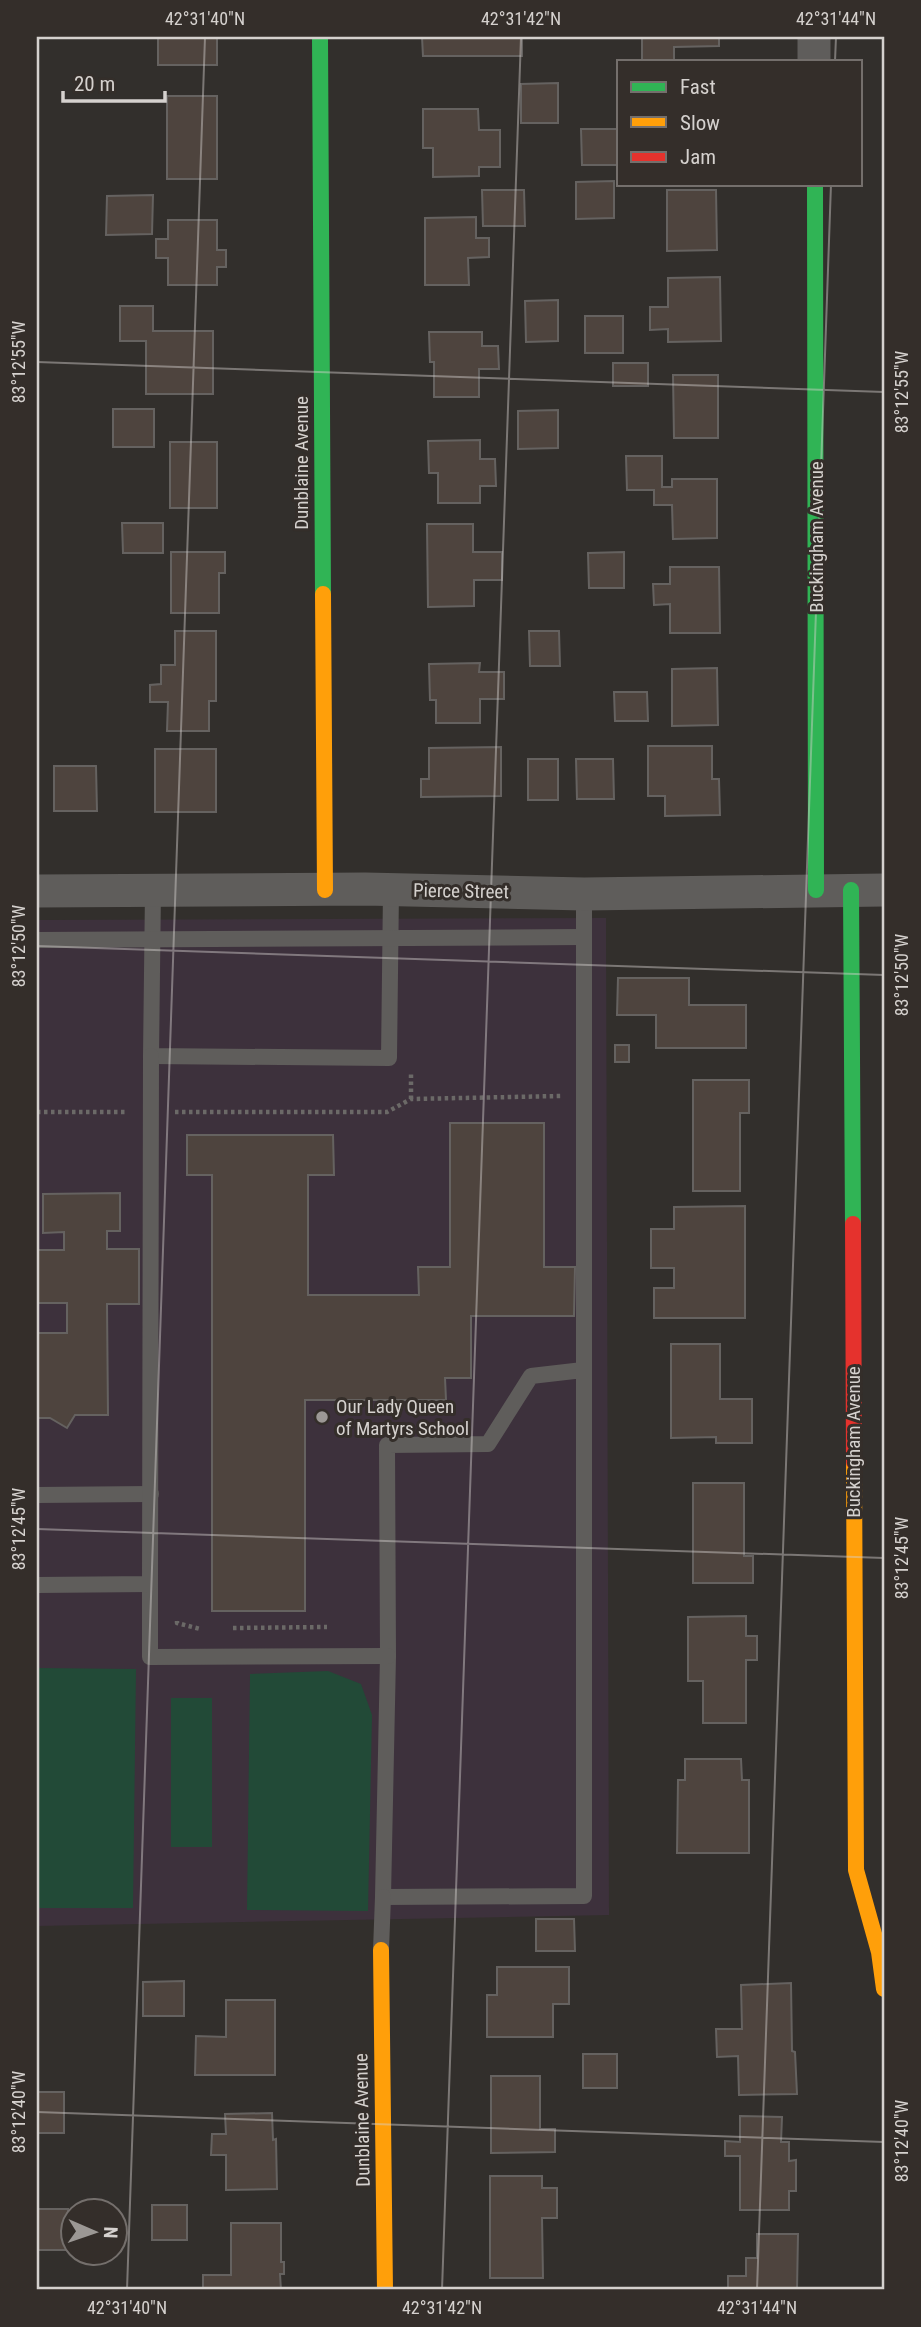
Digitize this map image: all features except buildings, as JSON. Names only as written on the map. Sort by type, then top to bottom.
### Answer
[{"type":"street","name":"Dunblaine Avenue","points":[[320,37],[325,890]]},
{"type":"street","points":[[814,37],[814,60]]},
{"type":"street","name":"Buckingham Avenue","points":[[815,186],[816,890]]},
{"type":"street","name":"Pierce Street","points":[[37,891],[391,890],[584,894],[884,890]]},
{"type":"street","name":"Buckingham Avenue","points":[[850,890],[856,1870],[876,1941],[884,1989]]},
{"type":"street","name":"Dunblaine Avenue","points":[[382,1950],[385,2290]]},
{"type":"lane","points":[[153,890],[150,1657],[388,1657]]},
{"type":"lane","points":[[151,1056],[389,1058],[391,890]]},
{"type":"lane","points":[[383,1897],[584,1896],[584,894]]},
{"type":"lane","points":[[37,940],[584,937]]},
{"type":"lane","points":[[382,1950],[388,1657],[387,1445],[488,1444],[531,1376],[583,1370]]},
{"type":"lane","points":[[37,1495],[151,1494]]},
{"type":"lane","points":[[37,1585],[150,1584]]},
{"type":"path","points":[[169,1112],[387,1112],[411,1099],[583,1096]]},
{"type":"path","points":[[37,1112],[139,1112]]},
{"type":"path","points":[[177,1610],[177,1623],[198,1629],[211,1629]]},
{"type":"path","points":[[224,1629],[327,1627]]},
{"type":"shaded area","name":"Our Lady Queen of Martyrs School","points":[[606,918],[609,1915],[37,1926],[37,920]]},
{"type":"green space","points":[[37,1668],[136,1669],[133,1908],[37,1908]]},
{"type":"green space","points":[[328,1671],[361,1684],[372,1715],[368,1911],[247,1910],[250,1674]]},
{"type":"green space","points":[[171,1698],[212,1698],[212,1847],[171,1847]]},
{"type":"traffic: fast","points":[[320,37],[323,594]]},
{"type":"traffic: fast","points":[[815,186],[816,890]]},
{"type":"traffic: fast","points":[[851,890],[853,1224]]},
{"type":"traffic: slow","points":[[323,594],[325,890]]},
{"type":"traffic: slow","points":[[854,1462],[856,1870],[879,1952],[884,1989]]},
{"type":"traffic: slow","points":[[381,1950],[385,2290]]},
{"type":"traffic: jam","points":[[853,1224],[854,1462]]},
{"type":"place","name":"Our Lady Queen of Martyrs School","points":[[322,1417]]}]
